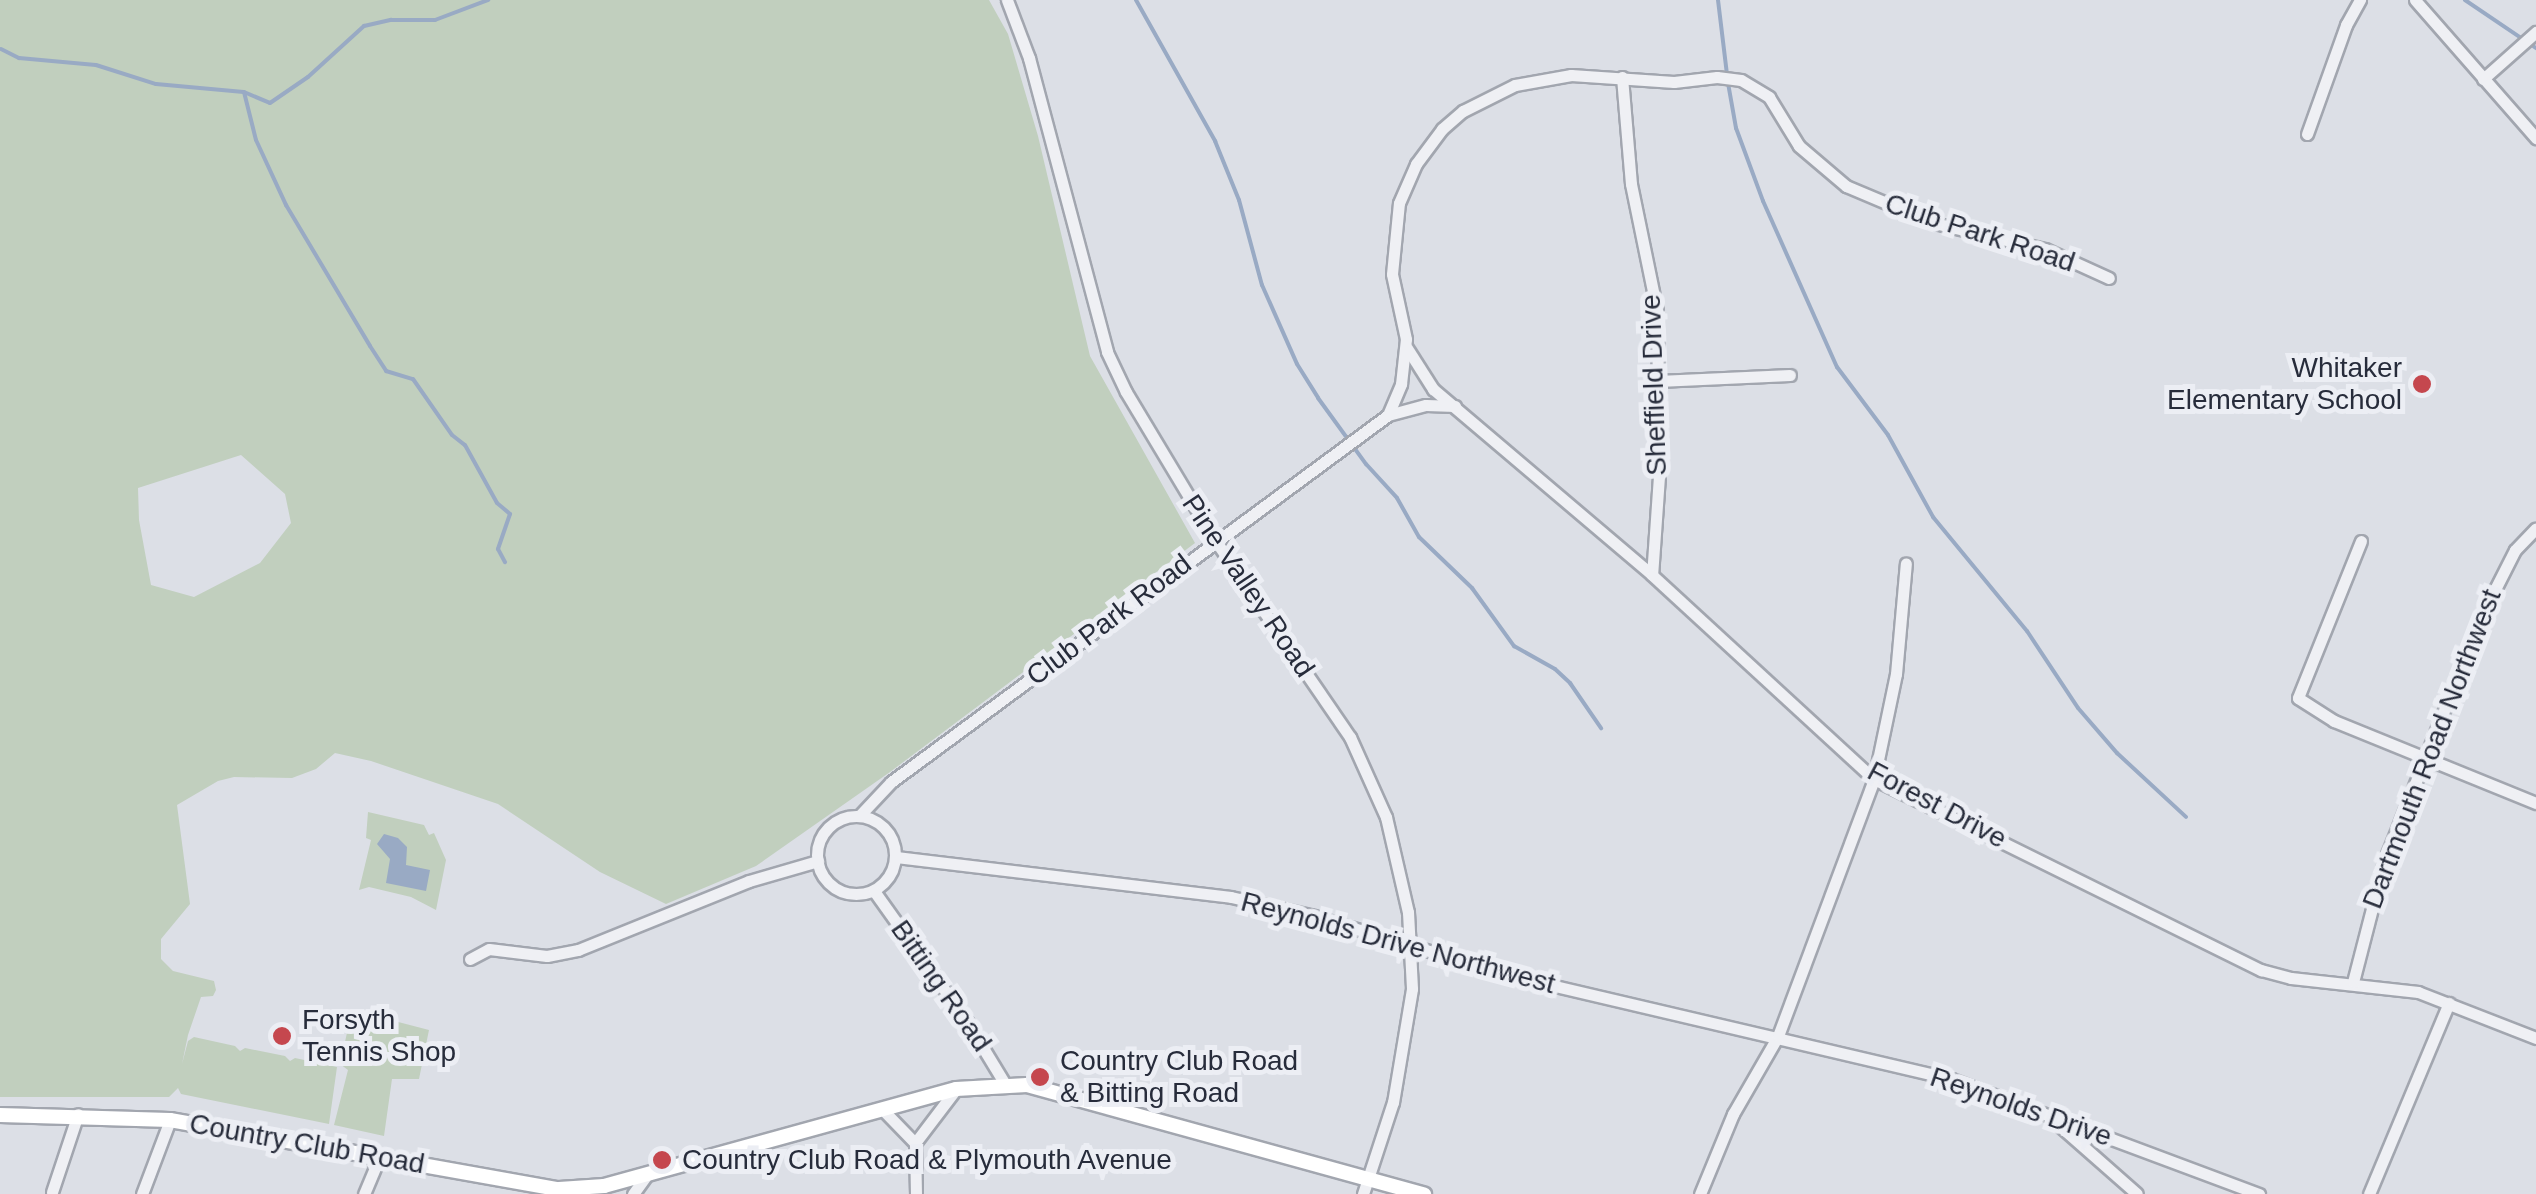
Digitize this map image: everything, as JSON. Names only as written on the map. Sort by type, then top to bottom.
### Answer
[{"type":"main road","name":"Country Club Road","points":[[0,1115],[78,1114],[170,1120],[559,1190],[604,1186],[956,1090],[1005,1084],[1049,1089],[1424,1194]]},
{"type":"street","name":"Pine Valley Road","points":[[1006,0],[1030,58],[1106,352],[1215,540],[1350,737],[1370,774],[1386,817],[1412,947],[1402,1066],[1362,1194]]},
{"type":"street","points":[[2306,134],[2346,25],[2360,0]]},
{"type":"street","points":[[2415,0],[2536,138]]},
{"type":"street","points":[[2483,79],[2536,32]]},
{"type":"street","name":"Club Park Road","points":[[860,816],[891,782],[1388,415],[1401,384],[1406,344],[1393,293],[1393,236],[1398,203],[1429,144],[1452,119],[1515,85],[1552,76],[1674,82],[1741,80],[1762,90],[1798,146],[1846,186],[1934,223],[2045,250],[2109,278]]},
{"type":"street","name":"Sheffield Drive","points":[[1622,78],[1631,184],[1657,311],[1659,477],[1652,575]]},
{"type":"street","name":"Forest Drive","points":[[1406,344],[1426,383],[1652,575],[1874,779],[2260,970],[2291,978],[2418,992],[2536,1038]]},
{"type":"street","points":[[1658,382],[1790,374]]},
{"type":"street","points":[[1388,415],[1426,405],[1455,406]]},
{"type":"street","name":"Dartmouth Road Northwest","points":[[2353,982],[2384,862],[2424,758],[2496,582],[2515,550],[2536,528]]},
{"type":"street","points":[[2361,542],[2298,698],[2334,721],[2536,803]]},
{"type":"street","points":[[1700,1194],[1733,1114],[1778,1036],[1874,779],[1896,674],[1906,564]]},
{"type":"street","points":[[860,816],[872,818],[890,834],[896,857],[890,877],[874,891],[861,894],[835,888],[825,880],[818,861],[825,830],[835,821],[860,816]]},
{"type":"street","name":"Reynolds Drive Northwest","points":[[896,857],[1232,898],[1314,916],[1560,988],[1778,1036]]},
{"type":"street","points":[[467,960],[489,949],[547,956],[578,950],[749,881],[818,861]]},
{"type":"street","name":"Bitting Road","points":[[874,891],[968,1022],[1005,1084]]},
{"type":"street","points":[[2369,1194],[2449,1003]]},
{"type":"street","name":"Reynolds Drive","points":[[1778,1036],[1951,1079],[2259,1194]]},
{"type":"street","name":"Bitting Road","points":[[915,1143],[956,1090]]},
{"type":"street","points":[[883,1110],[915,1143],[916,1194]]},
{"type":"street","points":[[2044,1113],[2137,1194]]},
{"type":"street","points":[[52,1192],[78,1114]]},
{"type":"street","points":[[142,1194],[170,1120]]},
{"type":"street","points":[[364,1194],[380,1156]]},
{"type":"street","points":[[633,1194],[647,1175]]},
{"type":"green space","points":[[0,0],[989,0],[1008,34],[1038,136],[1090,356],[1195,543],[890,772],[756,866],[666,904],[600,872],[498,804],[371,761],[335,753],[316,769],[292,778],[234,777],[218,781],[177,805],[190,904],[161,939],[161,959],[173,971],[214,981],[216,990],[213,996],[201,997],[188,1035],[182,1064],[188,1041],[194,1037],[235,1046],[240,1051],[245,1048],[285,1056],[290,1061],[295,1058],[337,1067],[329,1124],[181,1094],[178,1088],[169,1097],[0,1097]],"holes":[[[241,455],[285,494],[291,523],[260,563],[194,597],[151,585],[139,520],[138,488]]]},
{"type":"green space","points":[[368,812],[424,825],[429,835],[434,833],[446,860],[436,910],[411,897],[369,887],[359,890],[371,840],[366,838]]},
{"type":"green space","points":[[356,1011],[429,1030],[419,1079],[392,1079],[384,1136],[334,1125],[348,1070],[340,1064],[351,1015]]},
{"type":"water","points":[[384,834],[398,838],[407,847],[406,865],[430,870],[426,891],[386,883],[390,859],[377,844]]},
{"type":"waterway","points":[[1,49],[19,58],[96,65],[156,84],[244,92],[270,103],[308,77],[364,26],[391,20],[435,20],[488,0]]},
{"type":"waterway","points":[[1136,0],[1215,141],[1239,200],[1262,285],[1297,364],[1318,398],[1366,464],[1397,498],[1419,537],[1472,588],[1514,646],[1555,669],[1570,683],[1601,728]]},
{"type":"waterway","points":[[1718,0],[1727,74]]},
{"type":"waterway","points":[[2465,0],[2536,48]]},
{"type":"waterway","points":[[1728,83],[1736,128],[1763,201],[1837,367],[1888,435],[1933,517],[2027,631],[2078,708],[2117,753],[2186,817]]},
{"type":"waterway","points":[[244,92],[256,140],[286,205],[370,346],[386,371],[413,379],[452,435],[465,445],[497,503],[510,514],[498,549],[505,562]]},
{"type":"place","name":"Whitaker Elementary School","points":[[2422,384]]},
{"type":"place","name":"Forsyth Tennis Shop","points":[[282,1036]]},
{"type":"place","name":"Country Club Road & Bitting Road","points":[[1040,1077]]},
{"type":"place","name":"Country Club Road & Plymouth Avenue","points":[[662,1160]]}]
